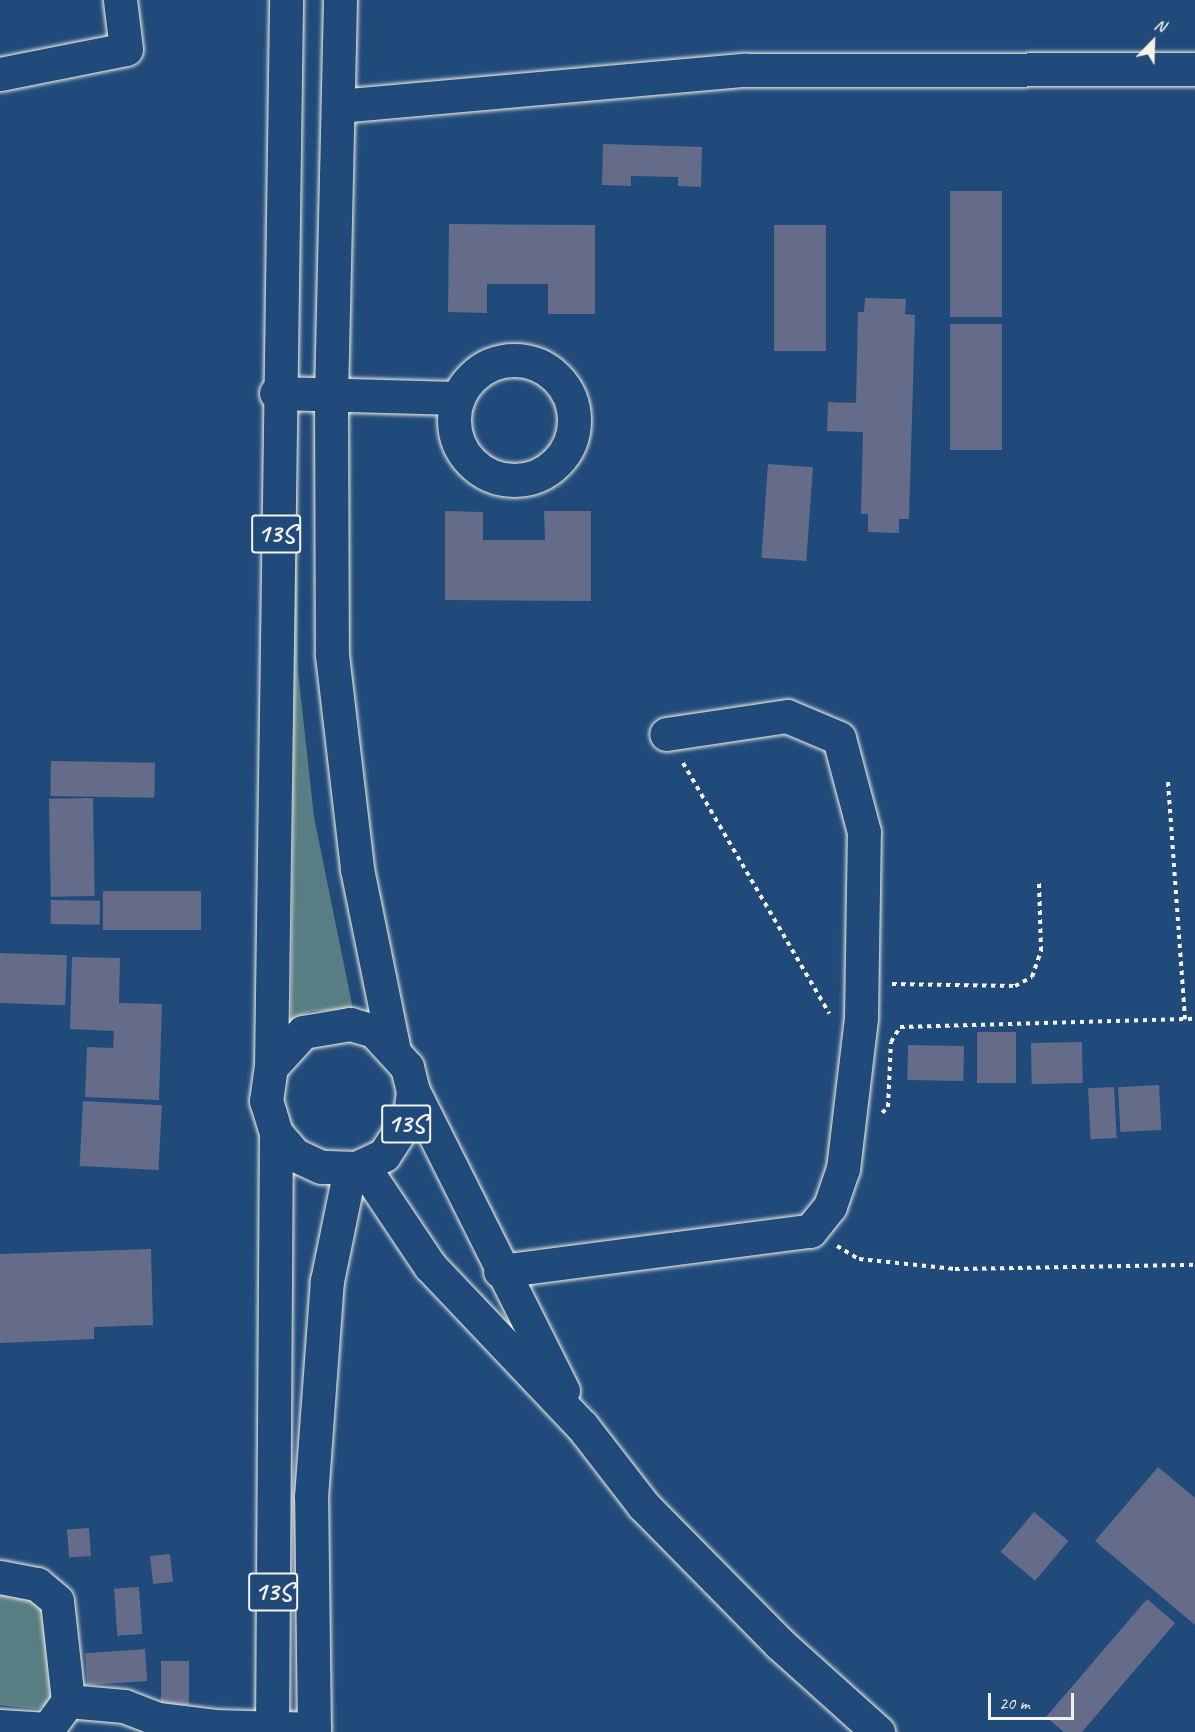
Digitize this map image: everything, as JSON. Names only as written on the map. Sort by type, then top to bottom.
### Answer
[{"type":"main road","points":[[0,74],[126,49],[120,0]]},
{"type":"main road","name":"13S","points":[[272,1730],[276,1133],[266,1101],[271,1067],[276,393],[286,0]]},
{"type":"main road","name":"13S","points":[[276,1133],[312,1163],[356,1167],[400,1137],[413,1091],[393,1046],[357,869],[333,655],[331,394],[340,0]]},
{"type":"main road","points":[[338,106],[744,70],[1195,69]]},
{"type":"main road","points":[[276,393],[458,398]]},
{"type":"main road","points":[[500,1270],[810,1231],[830,1206],[843,1169],[857,1066],[864,832],[839,738],[787,716],[666,734]]},
{"type":"main road","points":[[271,1067],[303,1032],[326,1024],[358,1026],[393,1046]]},
{"type":"main road","points":[[413,1091],[500,1270],[582,1426]]},
{"type":"main road","points":[[356,1167],[430,1266],[582,1426],[643,1505],[780,1644],[878,1732]]},
{"type":"main road","name":"13S","points":[[314,1731],[311,1497],[327,1281],[356,1167]]},
{"type":"main road","points":[[0,1577],[38,1584],[57,1600],[68,1701],[48,1729],[0,1726]]},
{"type":"main road","points":[[68,1701],[124,1706],[169,1720],[272,1730],[314,1731]]},
{"type":"path","points":[[666,734],[831,1017]]},
{"type":"path","points":[[1168,782],[1185,1018]]},
{"type":"path","points":[[861,983],[1015,986],[1032,977],[1041,951],[1039,882]]},
{"type":"path","points":[[879,1115],[888,1107],[891,1042],[900,1027],[918,1022],[1195,1018]]},
{"type":"path","points":[[810,1231],[859,1259],[955,1269],[1195,1265]]},
{"type":"green space","points":[[296,460],[298,671],[314,817],[353,1009],[312,1011],[291,1019]]},
{"type":"green space","points":[[21,1593],[45,1609],[53,1704],[36,1709],[0,1705],[0,1594]]},
{"type":"building","points":[[603,144],[702,147],[701,187],[678,186],[678,177],[631,176],[631,186],[602,185]]},
{"type":"building","points":[[950,191],[1002,191],[1002,317],[950,317]]},
{"type":"building","points":[[449,224],[595,225],[595,314],[548,314],[548,284],[487,284],[487,313],[448,312]]},
{"type":"building","points":[[774,225],[826,225],[826,351],[774,351]]},
{"type":"building","points":[[865,298],[906,299],[905,314],[915,315],[909,519],[899,519],[899,533],[868,532],[868,514],[861,514],[863,432],[827,431],[828,402],[856,403],[858,312],[864,312]]},
{"type":"building","points":[[950,324],[1002,324],[1002,450],[950,450]]},
{"type":"building","points":[[768,464],[813,467],[806,561],[761,558]]},
{"type":"building","points":[[445,511],[483,512],[483,540],[545,540],[544,511],[591,511],[591,601],[445,600]]},
{"type":"building","points":[[51,761],[155,763],[154,798],[50,796]]},
{"type":"building","points":[[93,798],[95,896],[51,897],[49,799]]},
{"type":"building","points":[[103,891],[201,891],[201,930],[103,930]]},
{"type":"building","points":[[51,900],[100,901],[100,925],[51,924]]},
{"type":"building","points":[[0,953],[67,955],[65,1005],[0,1003]]},
{"type":"building","points":[[72,957],[120,958],[119,1003],[162,1004],[159,1100],[85,1097],[87,1047],[113,1048],[114,1031],[70,1029]]},
{"type":"building","points":[[977,1032],[1016,1032],[1016,1083],[977,1083]]},
{"type":"building","points":[[1082,1042],[1083,1083],[1032,1084],[1031,1043]]},
{"type":"building","points":[[908,1045],[964,1046],[963,1081],[907,1080]]},
{"type":"building","points":[[1159,1085],[1161,1130],[1120,1132],[1118,1087]]},
{"type":"building","points":[[1114,1087],[1117,1138],[1091,1139],[1088,1088]]},
{"type":"building","points":[[83,1101],[162,1105],[158,1170],[80,1166]]},
{"type":"building","points":[[151,1249],[153,1325],[94,1327],[94,1339],[0,1343],[0,1254]]},
{"type":"building","points":[[1158,1467],[1195,1498],[1195,1625],[1095,1541]]},
{"type":"building","points":[[1034,1512],[1068,1541],[1035,1581],[1001,1552]]},
{"type":"building","points":[[89,1528],[91,1556],[69,1557],[67,1530]]},
{"type":"building","points":[[170,1554],[173,1582],[153,1584],[150,1556]]},
{"type":"building","points":[[139,1587],[142,1634],[117,1636],[114,1589]]},
{"type":"building","points":[[1147,1599],[1175,1623],[1082,1732],[1064,1732],[1046,1717]]},
{"type":"building","points":[[145,1649],[147,1681],[87,1685],[85,1653]]},
{"type":"building","points":[[161,1661],[189,1661],[189,1705],[161,1705]]}]
